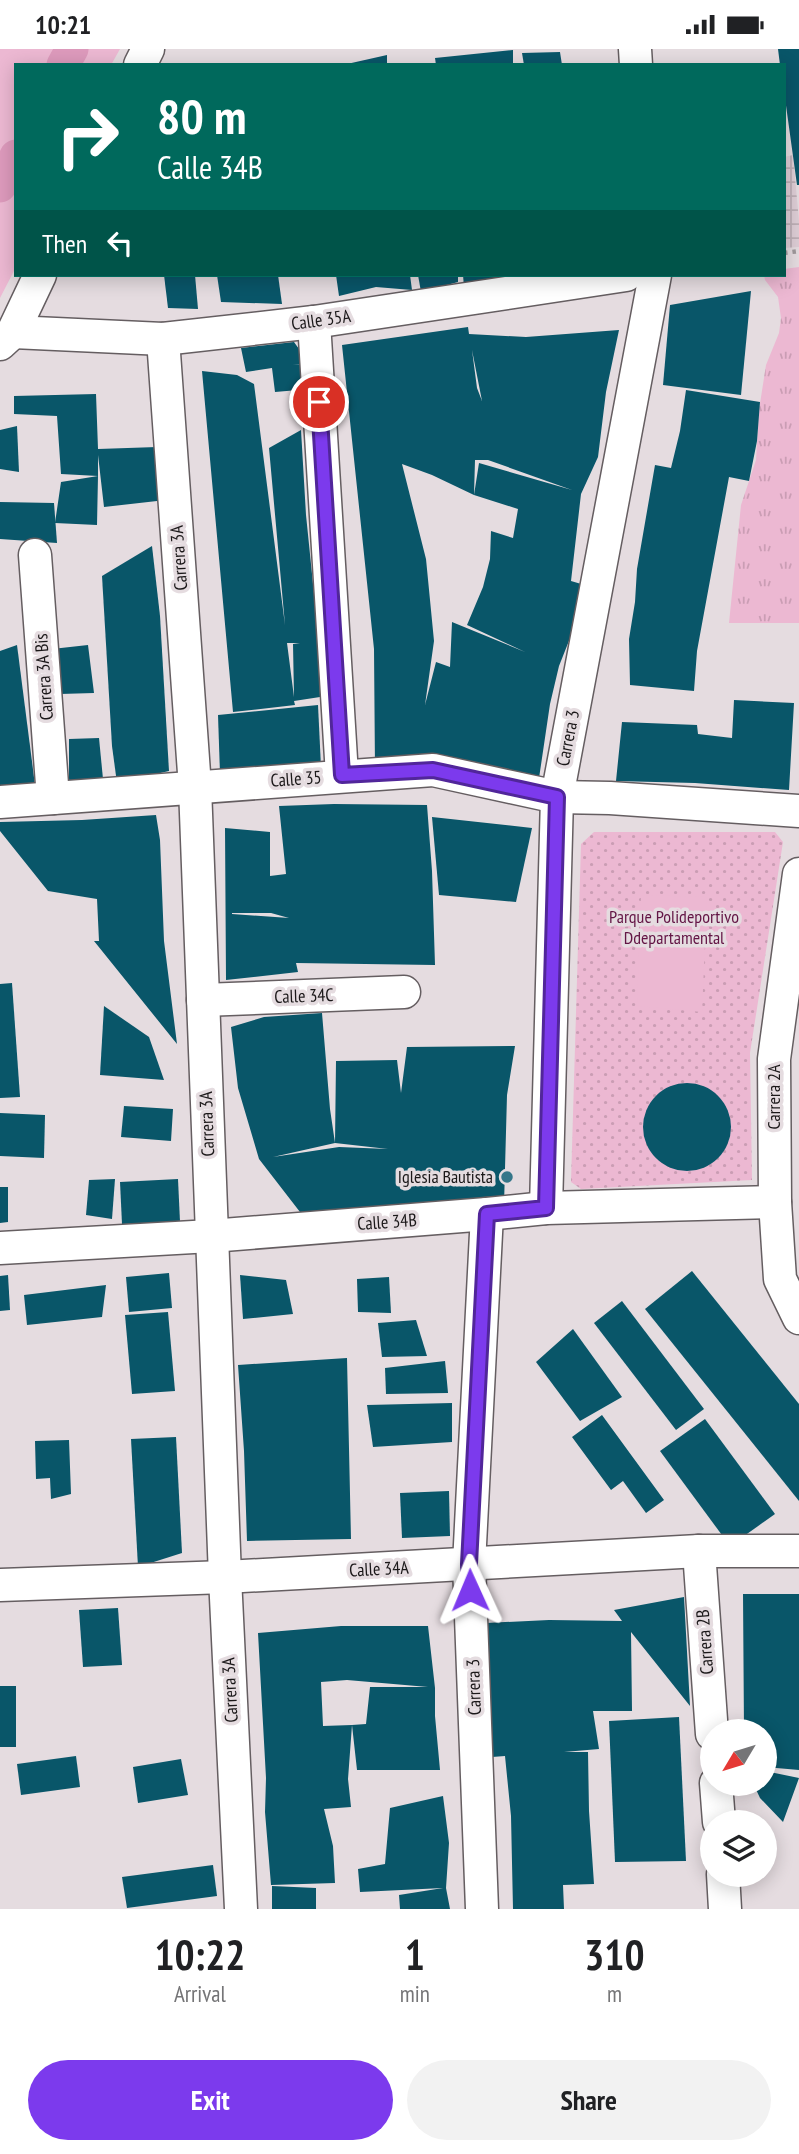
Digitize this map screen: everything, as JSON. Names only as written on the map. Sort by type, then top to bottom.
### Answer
[{"type":"street","points":[[6,338],[39,277]]},
{"type":"street","name":"Calle 35A","points":[[6,338],[163,339],[314,322],[613,277]]},
{"type":"street","name":"Carrera 3","points":[[546,1208],[557,797],[654,277]]},
{"type":"street","points":[[314,322],[342,775]]},
{"type":"street","name":"Carrera 3A","points":[[163,339],[195,787],[211,1236],[241,1909]]},
{"type":"street","name":"Carrera 3A Bis","points":[[35,555],[53,798]]},
{"type":"street","name":"Calle 35","points":[[0,802],[433,770],[557,797],[799,811]]},
{"type":"street","name":"Carrera 2A","points":[[799,874],[774,1059],[775,1202],[780,1279],[799,1318]]},
{"type":"street","name":"Calle 34C","points":[[203,1000],[404,992]]},
{"type":"street","name":"Calle 34B","points":[[0,1248],[211,1236],[546,1208],[775,1202]]},
{"type":"street","name":"Carrera 3","points":[[482,1909],[469,1564],[487,1214]]},
{"type":"street","name":"Calle 34A","points":[[0,1585],[225,1577],[699,1551],[799,1551]]},
{"type":"street","name":"Carrera 2B","points":[[699,1551],[711,1719]]},
{"type":"street","points":[[724,1887],[725,1909]]},
{"type":"shaded area","points":[[793,155],[799,247],[786,248],[786,157]]},
{"type":"green space","points":[[0,49],[120,49],[112,63],[14,63],[14,271],[0,298]]},
{"type":"green space","points":[[799,267],[799,623],[729,623],[741,505],[756,460],[759,410],[766,365],[779,333],[781,318],[778,297],[764,277],[786,277],[786,269]]},
{"type":"green space","name":"Parque Polideportivo Ddepartamental","points":[[594,832],[775,832],[783,842],[750,1053],[752,1180],[581,1189],[571,1182],[581,844]]},
{"type":"green space","points":[[641,895],[707,897],[702,1012],[637,1006]]},
{"type":"building","points":[[778,49],[799,49],[799,185],[786,105],[786,63],[780,63]]},
{"type":"building","points":[[513,50],[513,63],[436,63],[435,58]]},
{"type":"building","points":[[560,52],[562,63],[524,63],[522,53]]},
{"type":"building","points":[[387,55],[387,63],[351,63]]},
{"type":"building","points":[[164,277],[195,277],[198,309],[168,308]]},
{"type":"building","points":[[217,277],[278,277],[282,304],[221,302]]},
{"type":"building","points":[[336,277],[410,277],[412,290],[376,287],[339,296]]},
{"type":"building","points":[[418,277],[458,277],[458,282],[421,292]]},
{"type":"building","points":[[463,277],[496,277],[498,284],[464,287]]},
{"type":"building","points":[[751,291],[741,395],[663,385],[670,305]]},
{"type":"building","points":[[468,327],[469,334],[526,337],[619,330],[606,392],[598,457],[581,494],[571,581],[588,586],[559,666],[550,704],[538,785],[375,768],[374,649],[342,345]],"holes":[[[472,350],[482,401],[477,388]],[[475,460],[488,460],[572,490],[479,463],[474,495]],[[402,464],[474,495],[518,509],[513,538],[491,531],[490,559],[483,587],[467,625],[525,652],[452,622],[450,667],[436,662],[425,705],[434,641],[426,559]]]},
{"type":"building","points":[[294,342],[309,363],[293,365],[305,364],[310,389],[275,392],[272,368],[246,372],[241,348]]},
{"type":"building","points":[[202,371],[237,375],[254,384],[285,625],[269,448],[301,430],[306,515],[319,643],[320,697],[294,701],[295,705],[233,712]],"holes":[[[287,643],[300,643],[293,644],[294,697]]]},
{"type":"building","points":[[686,390],[760,402],[757,441],[749,481],[729,477],[697,651],[694,691],[630,685],[629,639],[637,569],[655,465],[671,468]]},
{"type":"building","points":[[96,394],[98,449],[157,447],[157,501],[104,507],[98,455],[98,476],[61,474],[57,416],[14,414],[14,396]]},
{"type":"building","points":[[17,426],[19,472],[0,469],[0,430]]},
{"type":"building","points":[[98,476],[97,525],[55,523],[61,482]]},
{"type":"building","points":[[0,502],[54,503],[57,543],[0,539]]},
{"type":"building","points":[[152,546],[160,616],[169,771],[117,783],[112,746],[102,576]]},
{"type":"building","points":[[17,645],[35,785],[0,790],[0,651]]},
{"type":"building","points":[[88,645],[94,693],[60,694],[52,649]]},
{"type":"building","points":[[734,700],[794,703],[789,790],[695,783],[616,781],[622,722],[697,725],[698,734],[732,738]]},
{"type":"building","points":[[318,705],[321,767],[220,774],[218,715]]},
{"type":"building","points":[[99,738],[103,779],[69,781],[69,739]]},
{"type":"building","points":[[427,805],[435,965],[296,963],[298,972],[226,980],[225,828],[270,832],[270,876],[286,874],[279,806]],"holes":[[[232,913],[271,913],[289,918],[232,914]]]},
{"type":"building","points":[[156,815],[160,840],[164,941],[177,1044],[94,941],[99,941],[97,899],[48,891],[0,831],[0,822]]},
{"type":"building","points":[[432,817],[532,828],[516,902],[439,895]]},
{"type":"building","points":[[12,983],[20,1097],[0,1098],[0,984]]},
{"type":"building","points":[[104,1006],[149,1037],[164,1080],[100,1075]]},
{"type":"building","points":[[322,1013],[335,1143],[336,1061],[397,1060],[401,1093],[407,1047],[515,1046],[507,1095],[504,1205],[300,1212],[259,1159],[238,1088],[231,1027],[264,1017]],"holes":[[[335,1143],[388,1149],[339,1147],[273,1157]]]},
{"type":"building","points":[[687,1083],[712,1090],[724,1102],[731,1127],[724,1152],[712,1164],[687,1171],[662,1164],[650,1152],[643,1127],[650,1102],[662,1090]]},
{"type":"building","points":[[124,1106],[173,1109],[171,1141],[121,1137]]},
{"type":"building","points":[[0,1113],[45,1115],[44,1158],[0,1156]]},
{"type":"building","points":[[115,1179],[112,1219],[86,1215],[89,1180]]},
{"type":"building","points":[[178,1179],[180,1222],[122,1224],[120,1182]]},
{"type":"building","points":[[0,1187],[8,1187],[8,1222],[0,1223]]},
{"type":"building","points":[[692,1271],[799,1404],[799,1501],[645,1309]]},
{"type":"building","points":[[169,1273],[172,1308],[129,1312],[126,1277]]},
{"type":"building","points":[[8,1275],[10,1310],[0,1311],[0,1276]]},
{"type":"building","points":[[240,1275],[286,1280],[293,1314],[243,1319]]},
{"type":"building","points":[[389,1277],[391,1313],[358,1312],[357,1279]]},
{"type":"building","points":[[106,1285],[102,1317],[27,1325],[24,1295]]},
{"type":"building","points":[[622,1301],[704,1409],[676,1430],[594,1323]]},
{"type":"building","points":[[168,1312],[175,1391],[132,1394],[125,1315]]},
{"type":"building","points":[[416,1320],[427,1356],[382,1357],[378,1323]]},
{"type":"building","points":[[573,1329],[622,1397],[580,1421],[536,1362]]},
{"type":"building","points":[[347,1358],[351,1539],[247,1541],[238,1365]]},
{"type":"building","points":[[445,1361],[448,1393],[386,1394],[385,1368]]},
{"type":"building","points":[[452,1403],[452,1442],[373,1447],[367,1405]]},
{"type":"building","points":[[602,1415],[664,1500],[646,1513],[623,1481],[611,1490],[572,1437]]},
{"type":"building","points":[[705,1419],[775,1514],[730,1546],[660,1451]]},
{"type":"building","points":[[176,1437],[182,1553],[138,1567],[131,1439]]},
{"type":"building","points":[[69,1440],[71,1494],[51,1499],[50,1478],[36,1479],[35,1441]]},
{"type":"building","points":[[449,1491],[450,1536],[402,1538],[400,1493]]},
{"type":"building","points":[[743,1594],[799,1594],[799,1770],[777,1768],[777,1719],[744,1719]]},
{"type":"building","points":[[684,1597],[690,1706],[631,1632],[632,1711],[593,1711],[599,1749],[564,1752],[588,1752],[594,1884],[563,1885],[564,1909],[513,1909],[511,1816],[505,1756],[492,1757],[486,1623],[622,1621],[614,1610]]},
{"type":"building","points":[[118,1608],[122,1665],[83,1667],[79,1610]]},
{"type":"building","points":[[341,1626],[428,1626],[440,1770],[357,1770],[352,1725],[348,1779],[351,1807],[324,1809],[333,1846],[335,1883],[271,1885],[265,1812],[266,1778],[258,1633]],"holes":[[[347,1680],[428,1687],[370,1687],[366,1724],[323,1726],[321,1682]]]},
{"type":"building","points":[[0,1686],[16,1686],[16,1747],[0,1747]]},
{"type":"building","points":[[679,1717],[686,1861],[615,1862],[609,1721]]},
{"type":"building","points":[[76,1756],[80,1787],[21,1795],[17,1764]]},
{"type":"building","points":[[181,1759],[188,1795],[138,1803],[133,1767]]},
{"type":"building","points":[[777,1773],[799,1778],[783,1822],[777,1816],[777,1810],[772,1810],[759,1796],[777,1796]]},
{"type":"building","points":[[443,1796],[449,1843],[446,1888],[450,1909],[400,1909],[399,1895],[443,1888],[360,1892],[358,1869],[385,1864],[390,1808]]},
{"type":"building","points":[[213,1865],[217,1896],[127,1908],[122,1877]]},
{"type":"building","points":[[272,1886],[316,1888],[316,1909],[272,1909]]},
{"type":"waterway","points":[[64,63],[72,49]]},
{"type":"waterway","points":[[0,186],[14,160]]},
{"type":"place","name":"Iglesia Bautista","points":[[507,1177]]},
{"type":"route","points":[[319,402],[342,775],[433,770],[557,797],[546,1208],[487,1214],[469,1564],[470,1590]]}]
